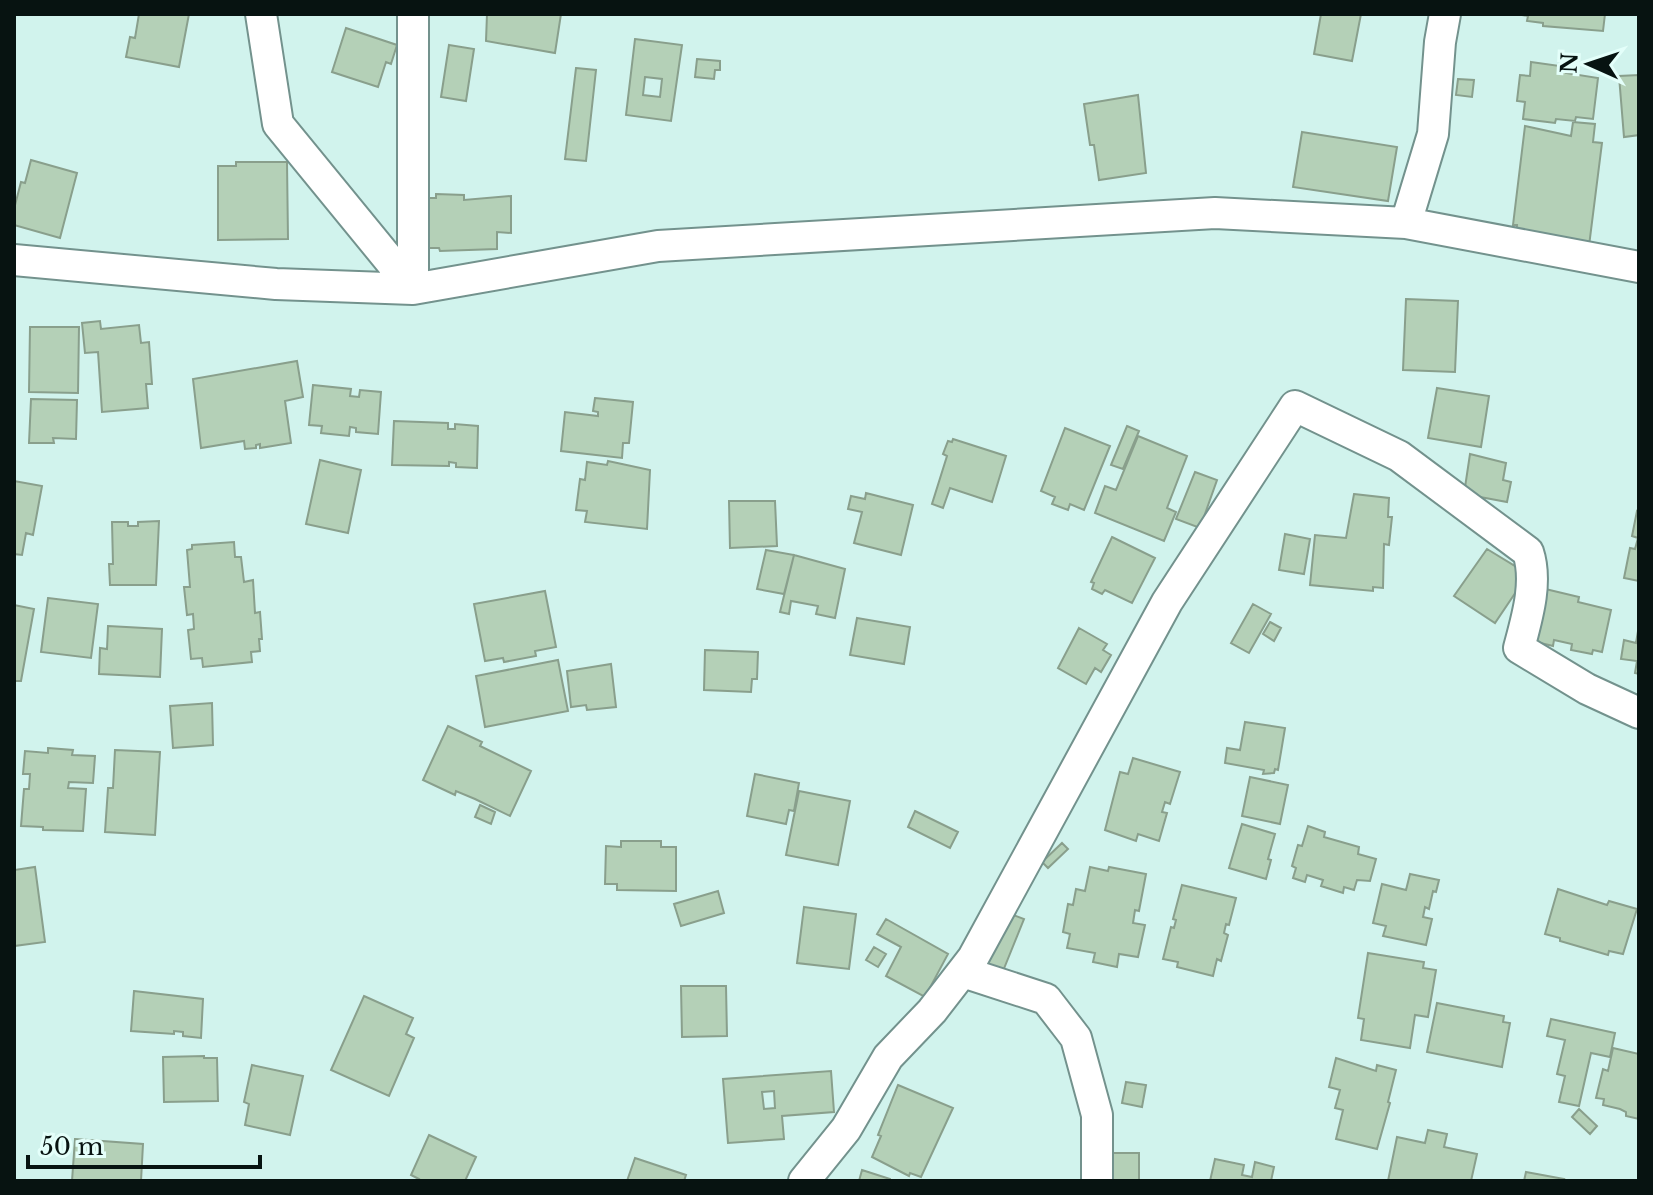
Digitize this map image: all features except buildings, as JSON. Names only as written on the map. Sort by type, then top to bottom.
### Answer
[{"type":"street","points":[[261,14],[278,124],[413,289]]},
{"type":"street","points":[[413,14],[413,289]]},
{"type":"street","points":[[1406,223],[1433,134],[1445,14]]},
{"type":"street","points":[[14,260],[276,284],[413,289],[658,246],[1215,213],[1406,223],[1639,267]]},
{"type":"street","points":[[804,1181],[846,1129],[888,1057],[932,1011],[973,958],[1167,602],[1295,406],[1399,456],[1528,552],[1533,569],[1519,648],[1587,689],[1639,713]]},
{"type":"street","points":[[963,972],[1046,999],[1076,1038],[1097,1115],[1097,1181]]}]
